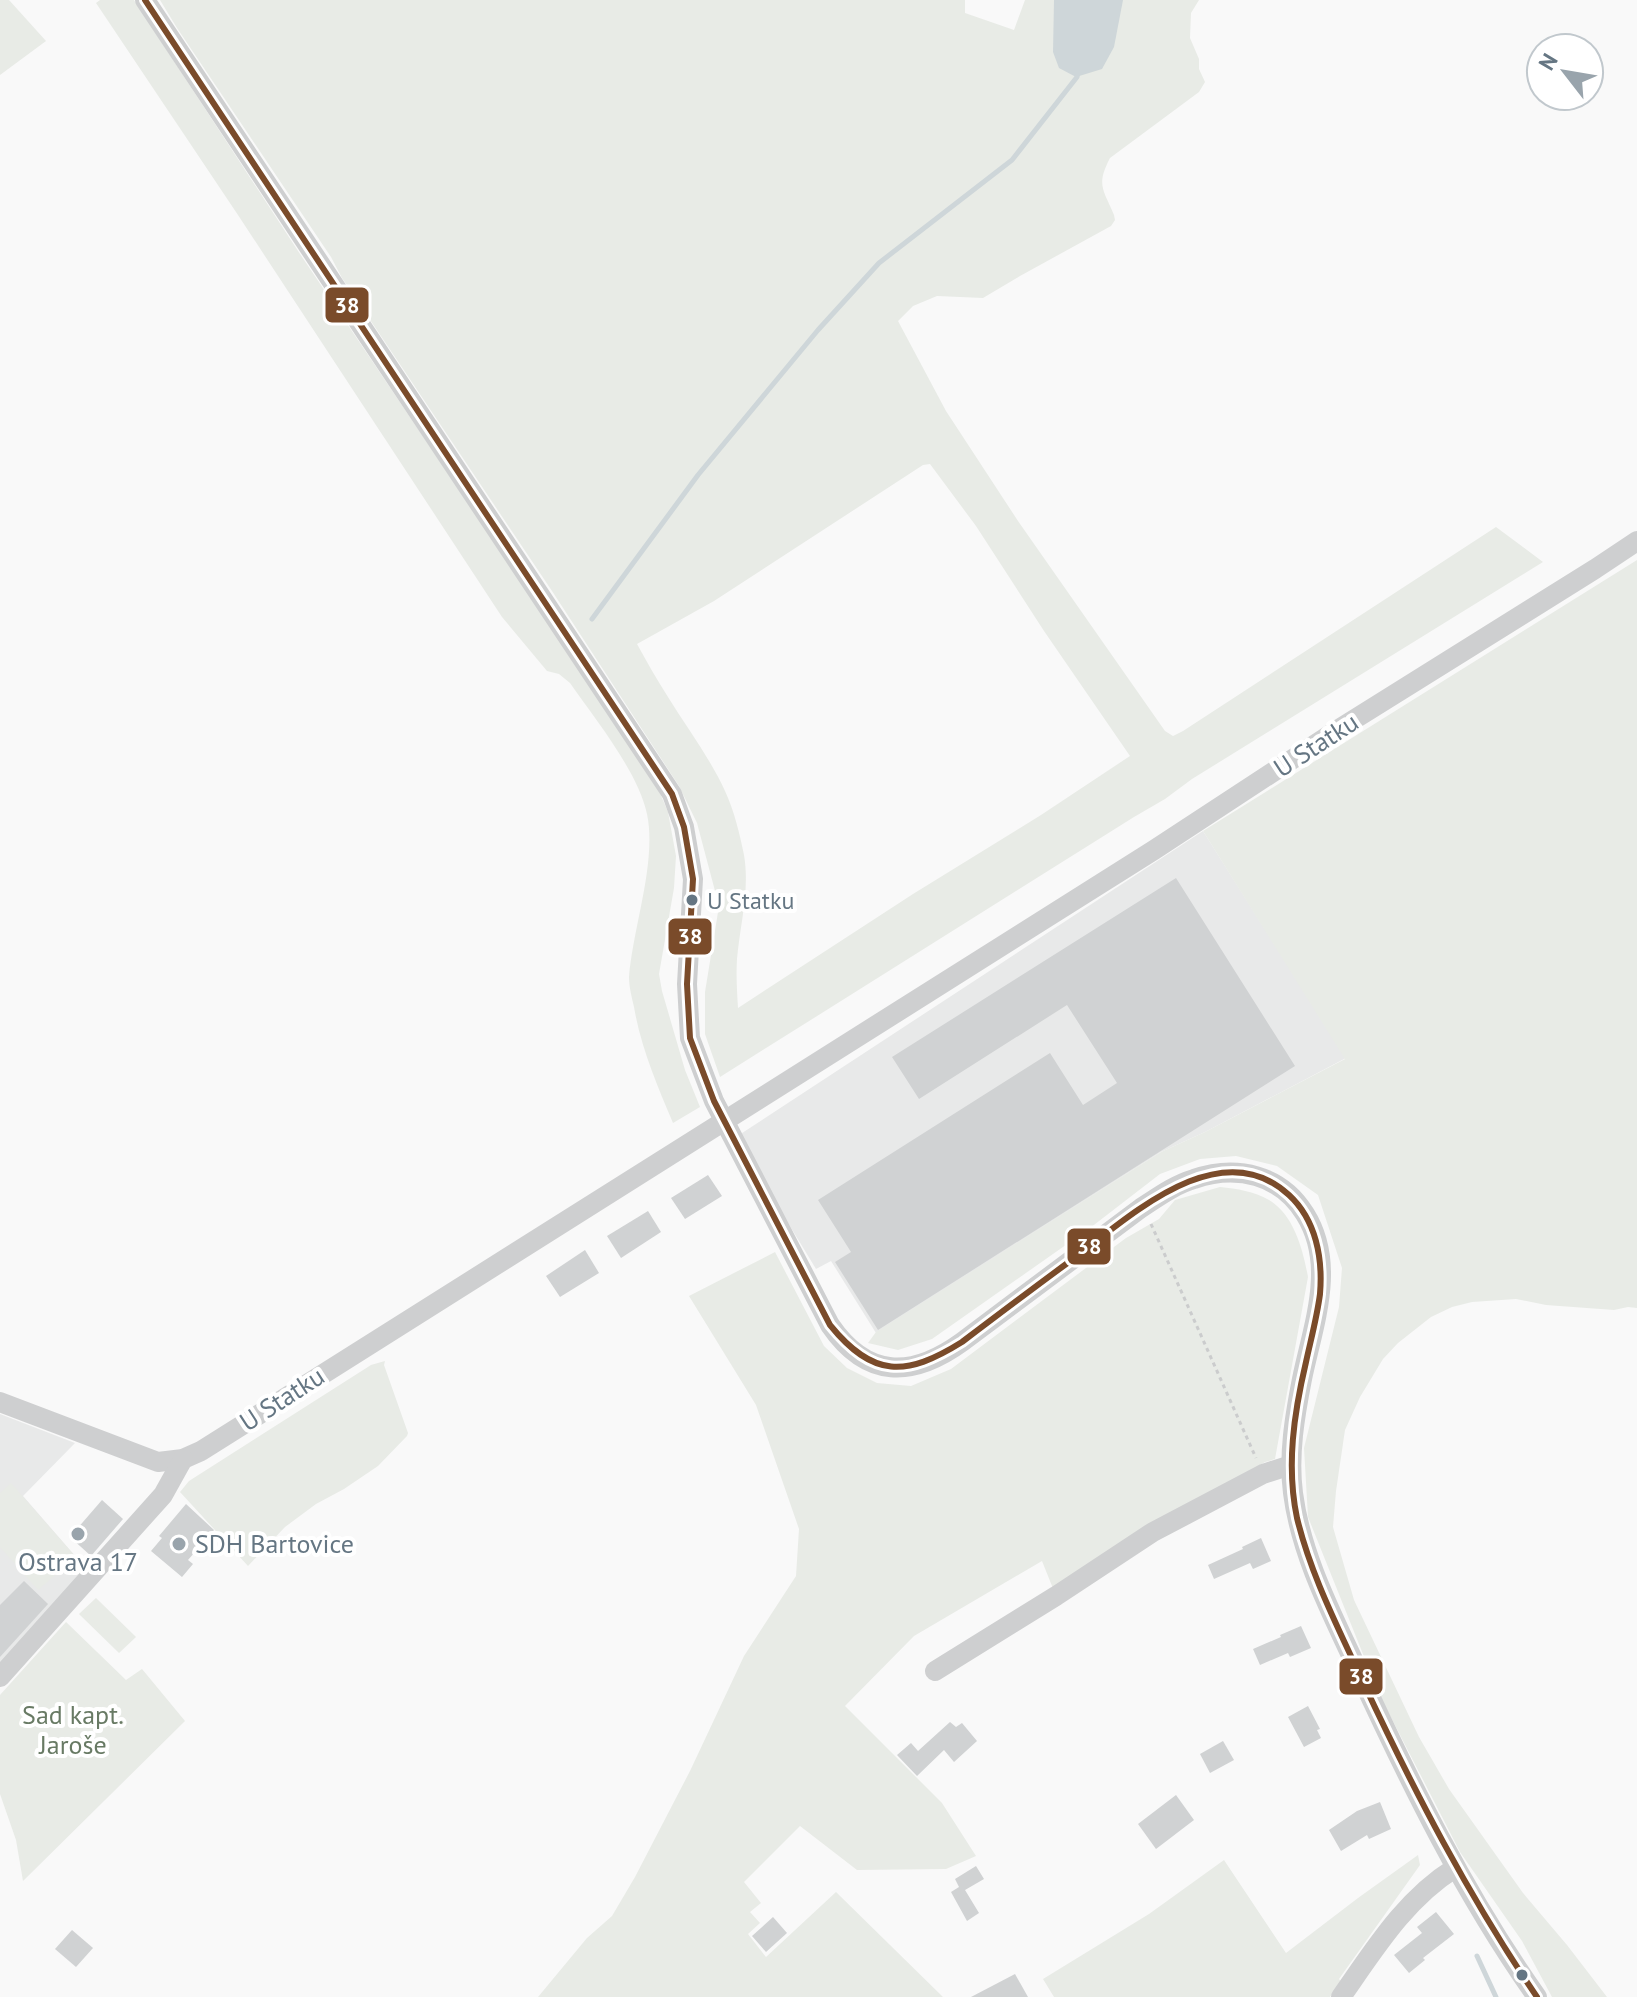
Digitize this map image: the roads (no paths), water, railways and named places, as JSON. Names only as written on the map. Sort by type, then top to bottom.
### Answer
[{"type":"street","points":[[145,0],[672,794],[684,827],[693,879],[687,984],[690,1038],[701,1071],[724,1120],[830,1325],[849,1349],[872,1363],[886,1367],[914,1366],[936,1359],[1141,1208],[1168,1190],[1212,1174],[1233,1173],[1281,1186],[1308,1218],[1320,1249],[1322,1269],[1320,1295],[1297,1411],[1291,1465],[1297,1518],[1319,1585],[1391,1744],[1455,1868],[1537,1997]]},
{"type":"street","name":"U Statku","points":[[183,1459],[201,1451],[1154,850],[1637,541]]},
{"type":"street","points":[[0,1402],[158,1462],[183,1459]]},
{"type":"street","points":[[0,1677],[163,1495],[183,1459]]},
{"type":"street","points":[[935,1671],[1153,1532],[1263,1474],[1291,1465]]},
{"type":"street","points":[[1341,1997],[1394,1922],[1437,1879],[1455,1868]]},
{"type":"waterway","points":[[592,619],[698,475],[818,330],[879,263],[1012,160],[1078,73]]},
{"type":"waterway","points":[[1477,1956],[1496,1997]]},
{"type":"place","name":"U Statku","points":[[692,900]]},
{"type":"place","name":"Ostrava 17","points":[[78,1534]]},
{"type":"place","name":"SDH Bartovice","points":[[179,1544]]},
{"type":"park label","name":"Sad kapt. Jaroše","points":[[73,1730]]}]
